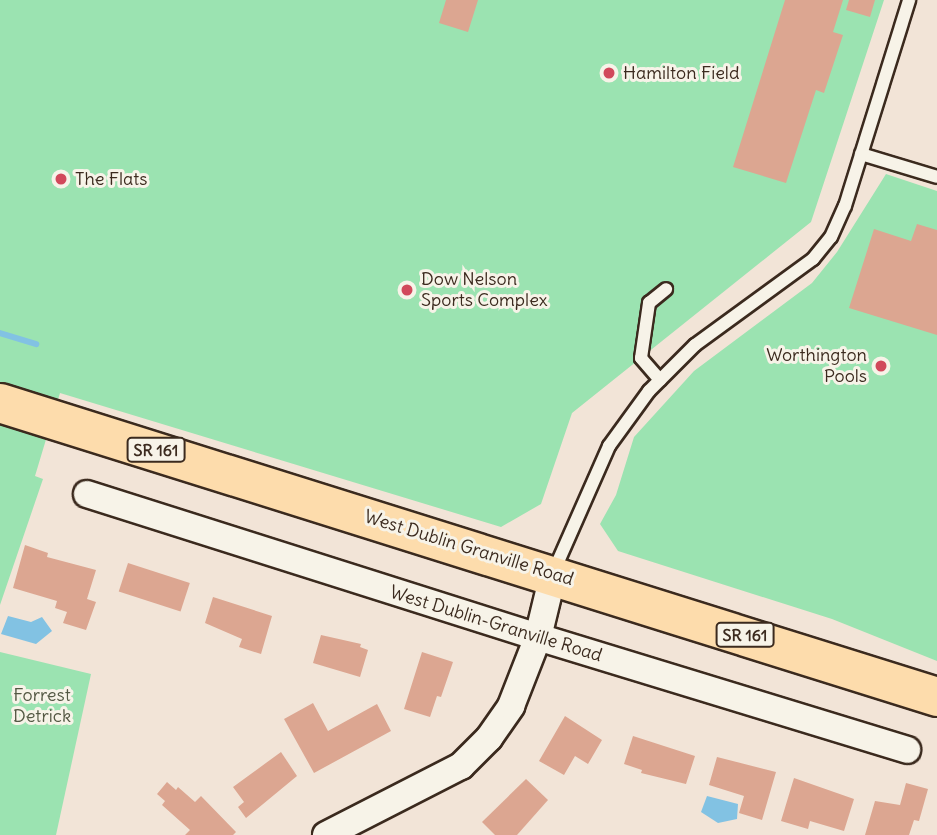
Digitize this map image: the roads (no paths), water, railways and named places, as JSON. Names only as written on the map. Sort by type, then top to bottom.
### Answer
[{"type":"main road","name":"West Dublin Granville Road","points":[[0,403],[937,697]]},
{"type":"street","name":"West Dublin-Granville Road","points":[[87,494],[538,637],[907,750]]},
{"type":"street","points":[[326,835],[461,765],[489,738],[511,706],[538,637],[553,575]]},
{"type":"lane","points":[[553,575],[609,446],[660,380],[695,345],[813,259],[831,237],[845,206],[909,0]]},
{"type":"lane","points":[[861,154],[937,177]]},
{"type":"lane","points":[[660,380],[641,358],[649,303],[666,289]]},
{"type":"water","points":[[8,616],[31,622],[42,617],[52,631],[36,644],[1,634]]},
{"type":"water","points":[[707,796],[738,804],[737,819],[718,823],[701,812]]},
{"type":"waterway","points":[[0,333],[36,344]]},
{"type":"place","name":"Hamilton Field","points":[[609,73]]},
{"type":"place","name":"The Flats","points":[[61,179]]},
{"type":"place","name":"Dow Nelson Sports Complex","points":[[407,290]]},
{"type":"place","name":"Worthington Pools","points":[[881,366]]},
{"type":"park label","name":"Forrest Detrick","points":[[42,706]]}]
